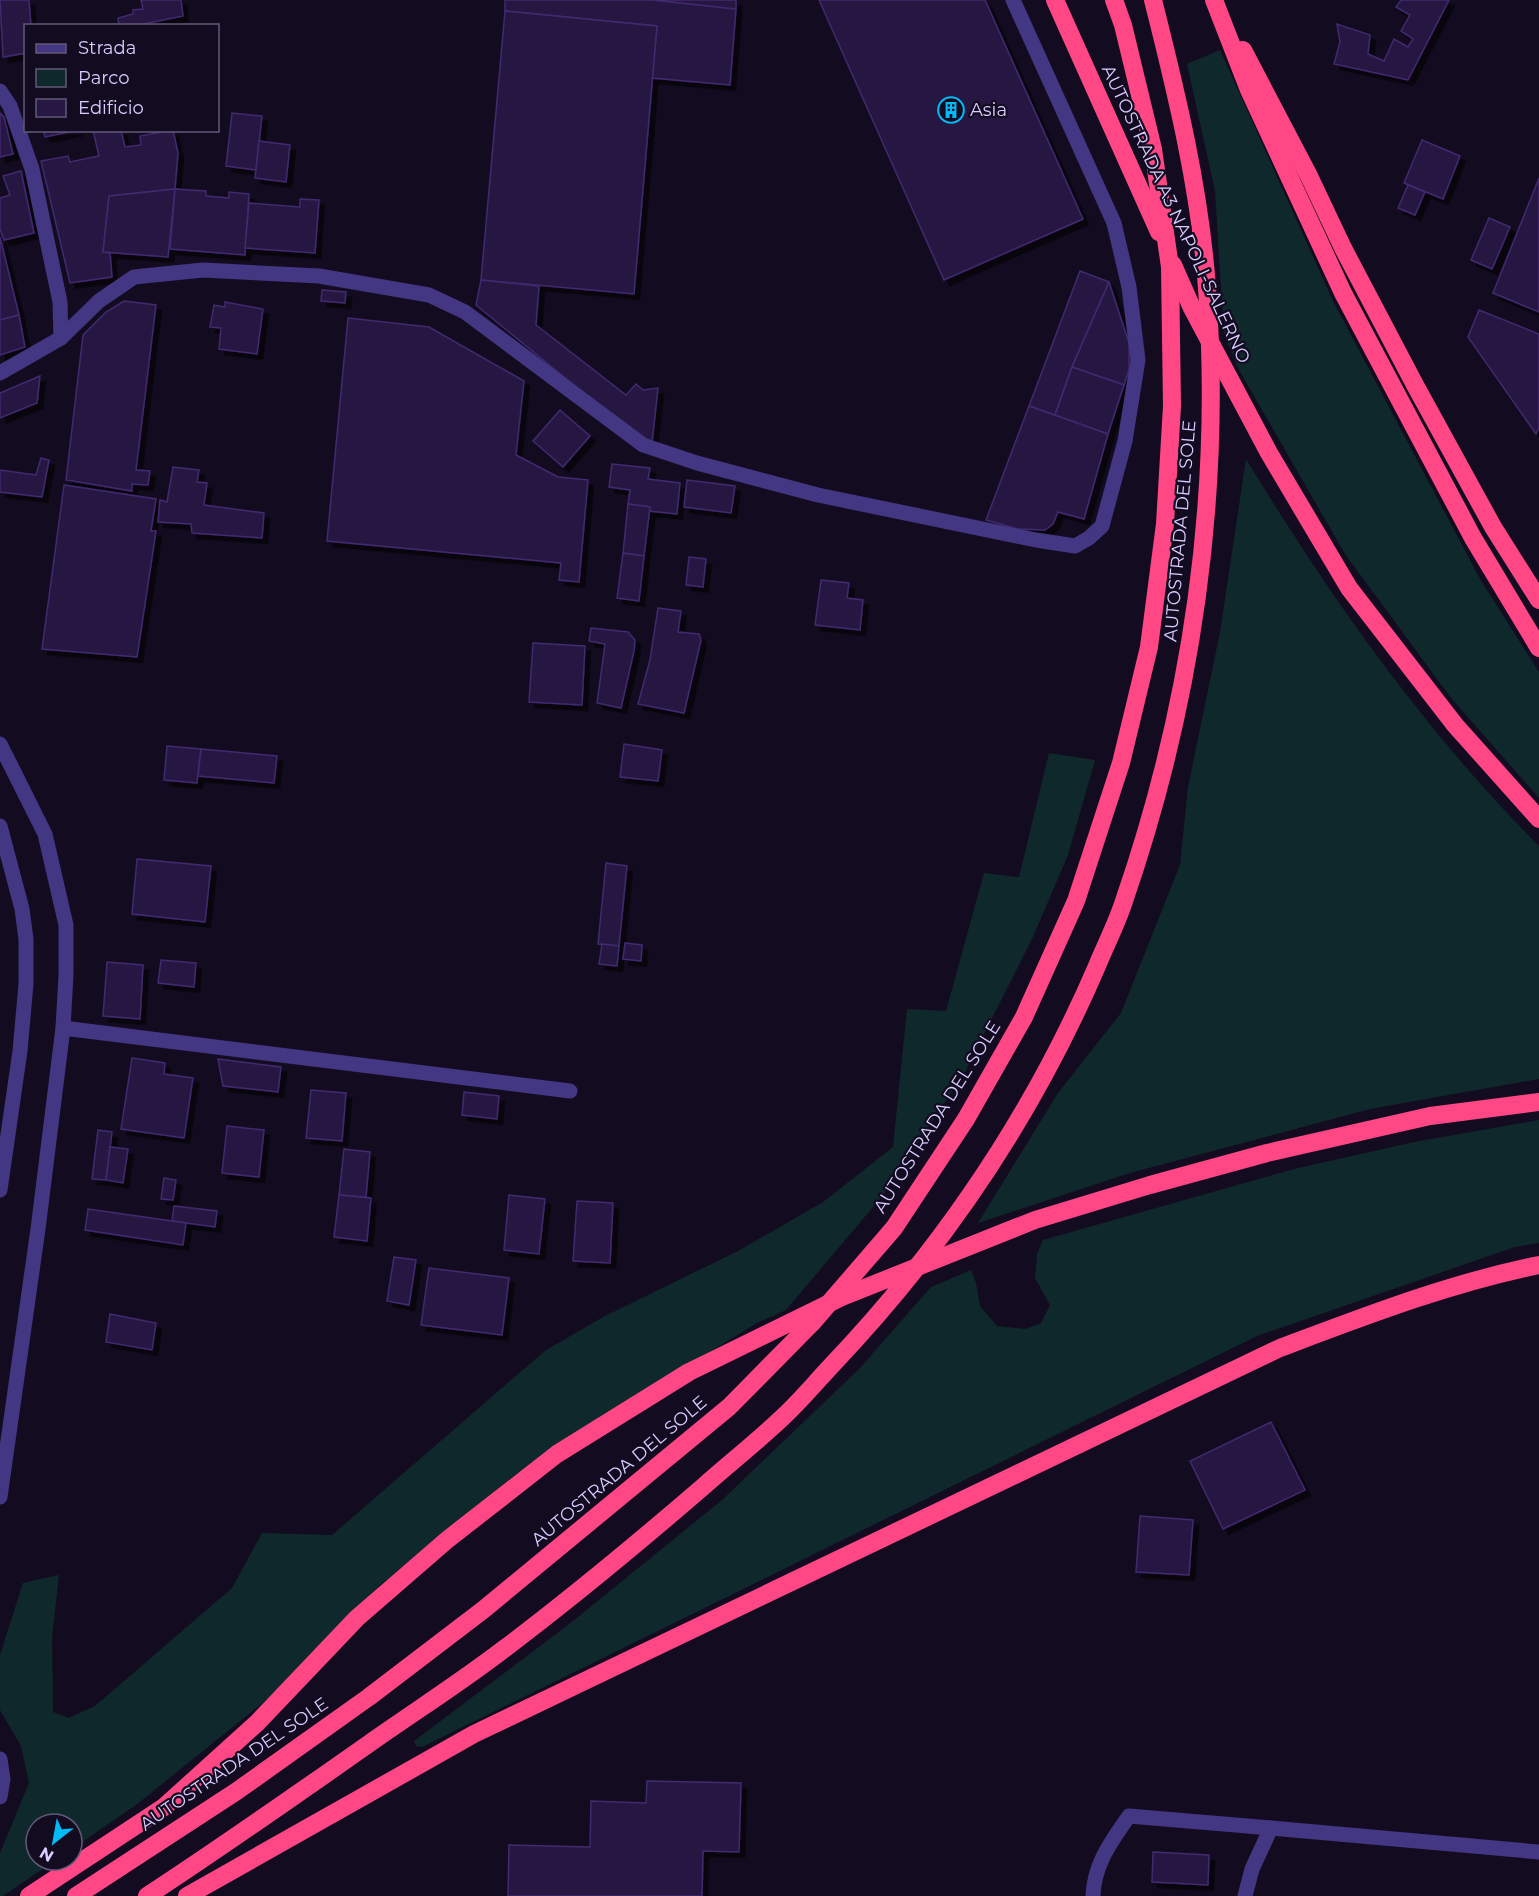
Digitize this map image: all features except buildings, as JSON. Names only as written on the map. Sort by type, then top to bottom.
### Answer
[{"type":"highway","name":"AUTOSTRADA A3 NAPOLI-SALERNO","points":[[1055,0],[1192,308],[1269,453],[1349,588],[1455,725],[1539,819]]},
{"type":"highway","name":"AUTOSTRADA DEL SOLE","points":[[76,1896],[237,1791],[369,1697],[483,1610],[729,1407],[812,1323],[894,1228],[966,1119],[1024,1017],[1076,901],[1121,763],[1149,647],[1165,524],[1172,406],[1170,267],[1153,149],[1123,25],[1114,0]]},
{"type":"highway","name":"AUTOSTRADA DEL SOLE","points":[[147,1896],[212,1854],[501,1652],[644,1538],[784,1416],[865,1330],[949,1227],[1020,1120],[1036,1090],[1078,1010],[1124,904],[1162,773],[1188,664],[1200,581],[1208,493],[1212,400],[1207,285],[1197,204],[1178,102],[1153,0]]},
{"type":"highway","points":[[1215,0],[1268,96],[1343,248],[1415,385],[1493,527],[1539,600]]},
{"type":"highway","points":[[1215,0],[1249,90],[1343,293],[1473,538],[1539,648]]},
{"type":"highway","points":[[29,1896],[164,1807],[256,1723],[357,1618],[447,1540],[557,1454],[689,1372],[842,1297],[1035,1220],[1267,1153],[1430,1116],[1539,1102]]},
{"type":"highway","points":[[186,1896],[474,1734],[1280,1348],[1385,1309],[1497,1274],[1539,1265]]},
{"type":"street","points":[[0,373],[61,338],[99,301],[134,277],[203,270],[307,276],[429,295],[465,312],[643,445],[697,463],[818,495],[1075,546],[1089,538],[1102,526],[1125,441],[1138,360],[1129,287],[1114,223],[1013,0]]},
{"type":"street","points":[[0,91],[10,106],[32,169],[60,302],[61,338]]},
{"type":"street","points":[[0,744],[45,834],[66,925],[63,1028],[38,1228],[0,1497]]},
{"type":"street","points":[[0,826],[22,909],[26,939],[26,984],[20,1051],[0,1190]]},
{"type":"street","points":[[63,1028],[570,1091]]},
{"type":"street","points":[[0,1759],[3,1779],[0,1797]]},
{"type":"street","points":[[1093,1896],[1093,1887],[1102,1856],[1128,1816],[1539,1852]]},
{"type":"street","points":[[1245,1896],[1252,1869],[1271,1828]]},
{"type":"green space","points":[[1220,50],[1333,301],[1480,579],[1539,672],[1539,798],[1451,698],[1345,554],[1239,370],[1224,335],[1215,191],[1187,64]]},
{"type":"green space","points":[[1246,459],[1311,562],[1381,662],[1457,757],[1539,846],[1539,1079],[1370,1109],[1130,1173],[978,1223],[1058,1093],[1121,1013],[1180,865],[1188,787],[1220,632]]},
{"type":"green space","points":[[1049,753],[1095,760],[1068,855],[1032,939],[965,1072],[885,1193],[786,1310],[757,1323],[642,1393],[508,1480],[379,1586],[270,1697],[136,1805],[84,1841],[84,1812],[24,1812],[24,1872],[38,1872],[0,1896],[0,1853],[29,1783],[21,1746],[0,1710],[0,1655],[23,1583],[59,1575],[52,1638],[53,1712],[69,1718],[95,1706],[232,1588],[262,1533],[332,1535],[546,1350],[605,1316],[738,1251],[823,1202],[893,1147],[907,1009],[946,1011],[984,873],[1019,877]]},
{"type":"green space","points":[[1539,1120],[1539,1243],[1515,1247],[1257,1336],[422,1747],[416,1746],[414,1741],[568,1625],[722,1500],[859,1369],[931,1287],[971,1270],[980,1306],[997,1326],[1025,1329],[1041,1323],[1050,1305],[1035,1278],[1037,1254],[1043,1240],[1294,1169],[1414,1142]]},
{"type":"place","name":"Asia","points":[[951,110]]}]
